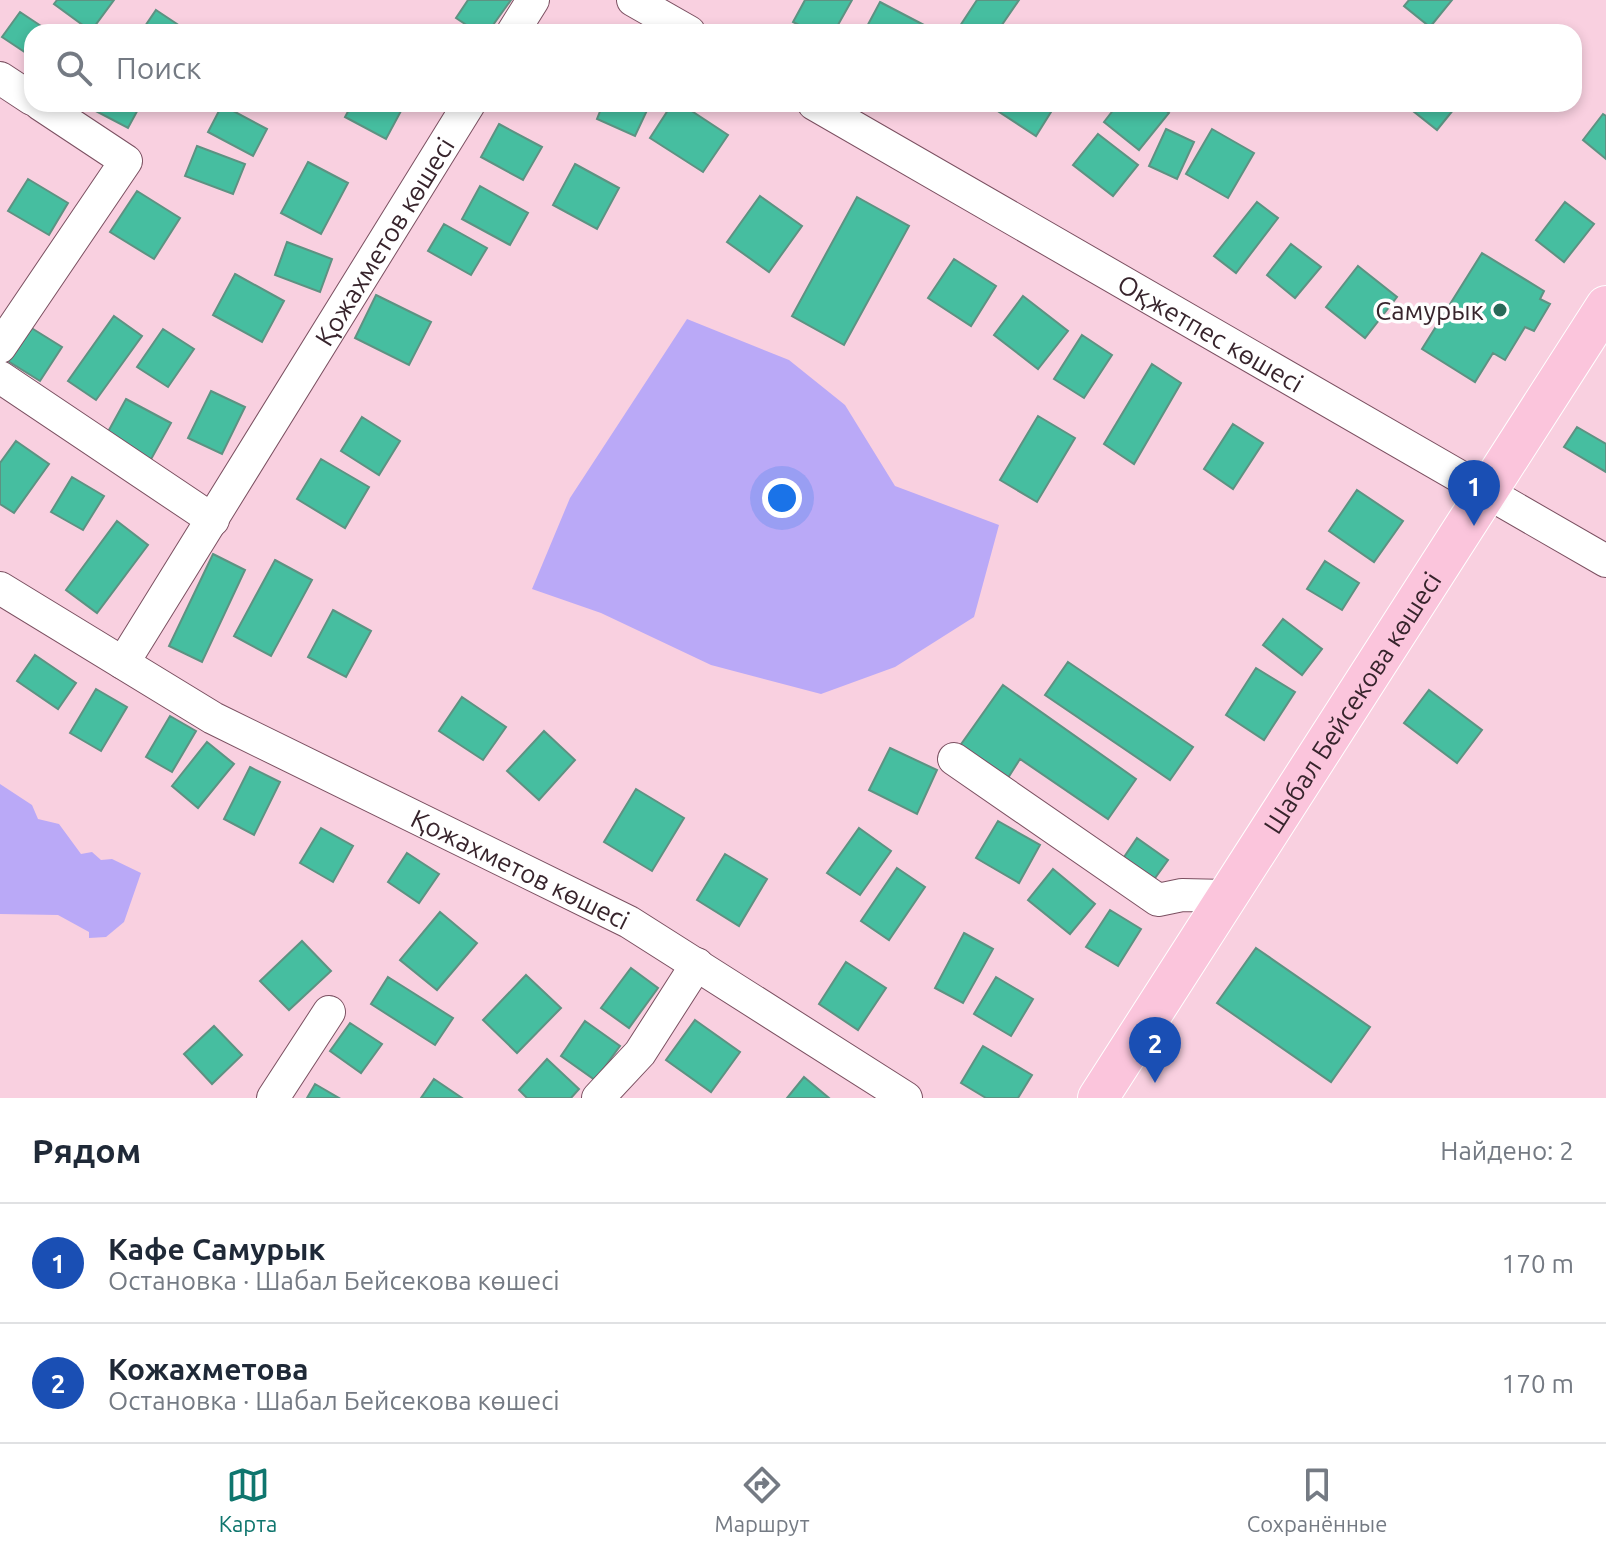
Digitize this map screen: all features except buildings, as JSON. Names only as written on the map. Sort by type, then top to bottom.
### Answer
[{"type":"main road","name":"Шабал Бейсекова көшесі","points":[[1098,1098],[1606,306]]},
{"type":"street","points":[[518,24],[533,0]]},
{"type":"street","points":[[633,0],[675,24]]},
{"type":"street","points":[[0,78],[24,94]]},
{"type":"street","points":[[0,347],[126,161],[52,112]]},
{"type":"street","name":"Қожахметов көшесі","points":[[123,663],[464,112]]},
{"type":"street","name":"Оқжетпес көшесі","points":[[828,112],[1606,561]]},
{"type":"street","points":[[0,377],[213,520]]},
{"type":"street","name":"Қожахметов көшесі","points":[[0,588],[213,718],[629,922],[906,1098]]},
{"type":"street","points":[[954,759],[1158,900],[1182,895],[1228,896]]},
{"type":"street","points":[[598,1098],[640,1053],[697,964]]},
{"type":"street","points":[[273,1098],[329,1012]]},
{"type":"shaded area","points":[[687,319],[789,360],[845,405],[895,486],[999,525],[974,617],[895,667],[821,694],[711,665],[601,613],[532,589],[570,498]]},
{"type":"shaded area","points":[[0,784],[32,805],[38,819],[59,824],[81,854],[92,852],[101,860],[112,859],[141,873],[124,922],[106,937],[89,938],[89,932],[58,915],[0,914]]},
{"type":"place","name":"Самурык","points":[[1500,310]]},
{"type":"place","name":"Кафе Самурык","points":[[1474,526]]},
{"type":"place","name":"Кожахметова","points":[[1155,1083]]}]
